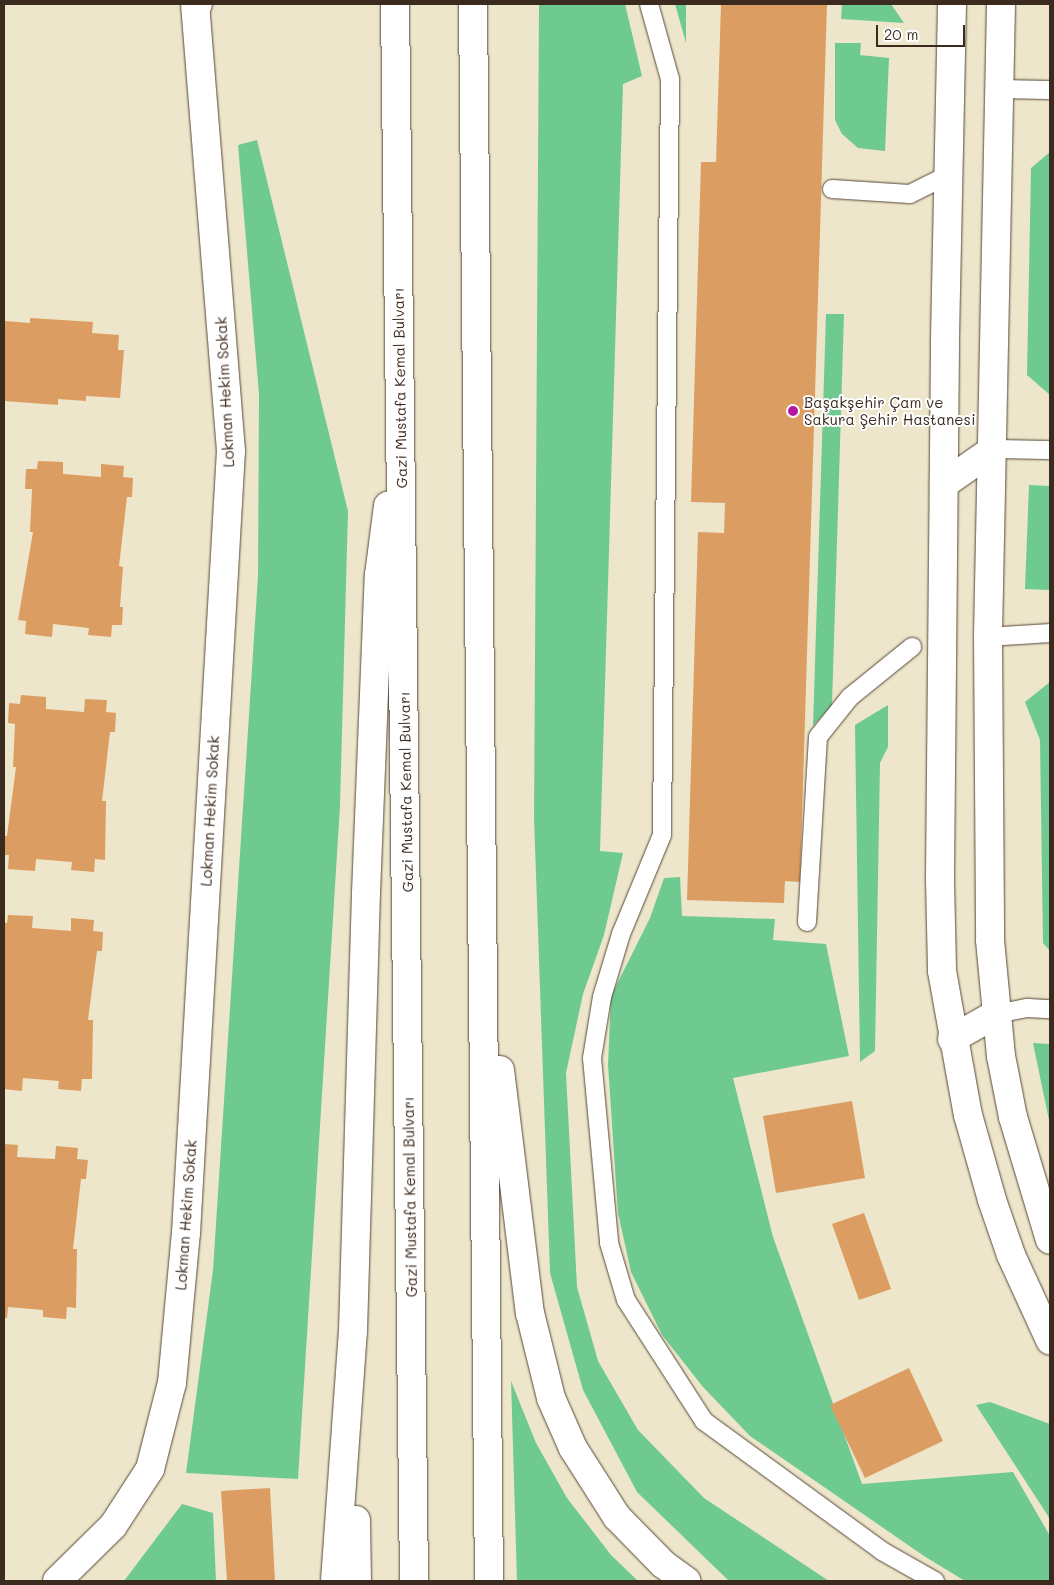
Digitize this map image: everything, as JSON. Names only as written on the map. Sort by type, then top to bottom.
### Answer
[{"type":"main road","name":"Gazi Mustafa Kemal Bulvarı","points":[[395,4],[414,1581]]},
{"type":"main road","points":[[473,4],[489,1581]]},
{"type":"main road","points":[[952,4],[944,484],[940,941],[952,1039],[992,1200],[1011,1255],[1050,1340]]},
{"type":"main road","points":[[1002,4],[998,89],[994,449],[988,637],[990,922],[996,1014],[1013,1117],[1044,1201],[1050,1240]]},
{"type":"main road","name":"Lokman Hekim Sokak","points":[[57,1581],[113,1526],[150,1469],[172,1383],[186,1233],[231,452],[196,5]]},
{"type":"main road","points":[[335,1581],[354,1331],[379,575],[400,397]]},
{"type":"main road","points":[[944,484],[994,449]]},
{"type":"main road","points":[[484,941],[530,1313],[552,1398],[573,1448],[617,1516],[663,1564],[686,1581]]},
{"type":"main road","points":[[952,1039],[996,1014]]},
{"type":"main road","points":[[354,1331],[357,1581]]},
{"type":"lane","points":[[649,4],[670,78],[662,835],[622,934],[605,988],[592,1058],[609,1243],[626,1300],[704,1421],[882,1550],[935,1581]]},
{"type":"lane","points":[[998,89],[1050,90]]},
{"type":"lane","points":[[832,189],[910,194],[948,175]]},
{"type":"lane","points":[[994,449],[1050,450]]},
{"type":"lane","points":[[988,637],[1050,632]]},
{"type":"lane","points":[[807,922],[818,737],[850,696],[912,647]]},
{"type":"lane","points":[[996,1014],[1028,1008],[1050,1009]]},
{"type":"green space","points":[[539,4],[625,4],[642,76],[623,84],[600,851],[623,853],[604,935],[583,994],[566,1073],[577,1287],[598,1361],[638,1430],[704,1498],[829,1581],[729,1581],[637,1492],[583,1390],[550,1273],[534,818]]},
{"type":"green space","points":[[675,4],[686,4],[686,43]]},
{"type":"green space","points":[[842,4],[891,4],[904,23],[841,19]]},
{"type":"green space","points":[[835,43],[861,43],[860,55],[889,58],[885,151],[858,148],[842,134],[835,120]]},
{"type":"green space","points":[[257,140],[348,511],[340,806],[298,1479],[186,1473],[213,1270],[258,576],[259,394],[238,145]]},
{"type":"green space","points":[[1050,152],[1050,395],[1027,375],[1031,168]]},
{"type":"green space","points":[[826,314],[844,314],[832,705],[813,726]]},
{"type":"green space","points":[[1029,485],[1050,486],[1050,590],[1025,589]]},
{"type":"green space","points":[[1050,682],[1050,951],[1043,943],[1040,740],[1025,702]]},
{"type":"green space","points":[[888,705],[888,747],[880,763],[875,1051],[860,1062],[855,725]]},
{"type":"green space","points":[[680,877],[682,916],[775,919],[773,940],[826,944],[849,1056],[733,1078],[773,1237],[862,1484],[1013,1472],[1050,1536],[1050,1581],[965,1581],[924,1556],[750,1436],[703,1387],[662,1335],[631,1272],[618,1213],[608,1065],[611,996],[650,918],[664,878]]},
{"type":"green space","points":[[1033,1043],[1050,1044],[1050,1125]]},
{"type":"green space","points":[[511,1381],[536,1443],[567,1498],[611,1555],[638,1581],[517,1581]]},
{"type":"green space","points":[[990,1402],[1050,1424],[1050,1519],[976,1405]]},
{"type":"green space","points":[[182,1504],[213,1513],[216,1581],[124,1581]]},
{"type":"building","points":[[721,4],[827,4],[800,882],[785,881],[784,903],[687,900],[698,532],[724,533],[725,503],[691,502],[701,162],[716,162]]},
{"type":"building","points":[[30,318],[93,322],[92,333],[119,335],[118,350],[124,350],[120,398],[86,396],[86,401],[58,399],[58,405],[4,401],[4,321],[30,323]]},
{"type":"building","points":[[38,461],[63,462],[63,474],[101,477],[101,464],[124,466],[123,477],[133,478],[132,497],[127,497],[119,566],[123,567],[120,607],[123,607],[122,625],[112,625],[111,637],[88,635],[89,628],[53,624],[52,637],[25,634],[26,621],[18,620],[33,532],[30,532],[32,489],[25,489],[26,469],[37,469]]},
{"type":"building","points":[[21,695],[46,697],[46,709],[84,712],[85,699],[107,700],[106,712],[116,713],[115,732],[110,732],[102,801],[106,801],[105,860],[95,859],[94,872],[71,870],[72,862],[36,859],[35,871],[8,869],[9,855],[4,855],[4,836],[7,836],[16,767],[13,767],[15,724],[8,723],[9,703],[20,704]]},
{"type":"building","points":[[8,915],[33,916],[32,928],[71,931],[71,918],[94,920],[93,931],[103,932],[102,951],[97,951],[88,1020],[93,1020],[92,1079],[82,1079],[81,1091],[58,1089],[59,1081],[23,1078],[22,1091],[4,1089],[4,923],[7,923]]},
{"type":"building","points":[[852,1101],[865,1178],[776,1193],[763,1116]]},
{"type":"building","points":[[4,1144],[18,1145],[17,1157],[55,1159],[56,1146],[78,1148],[77,1159],[88,1160],[86,1179],[81,1179],[73,1249],[77,1249],[76,1308],[67,1307],[66,1319],[43,1317],[43,1310],[8,1307],[7,1318],[4,1318]]},
{"type":"building","points":[[864,1213],[891,1289],[859,1300],[832,1224]]},
{"type":"building","points":[[909,1368],[943,1441],[865,1478],[830,1405]]},
{"type":"building","points":[[270,1488],[275,1581],[227,1581],[221,1491]]},
{"type":"place","name":"Başakşehir Çam ve Sakura Şehir Hastanesi","points":[[793,411]]}]
